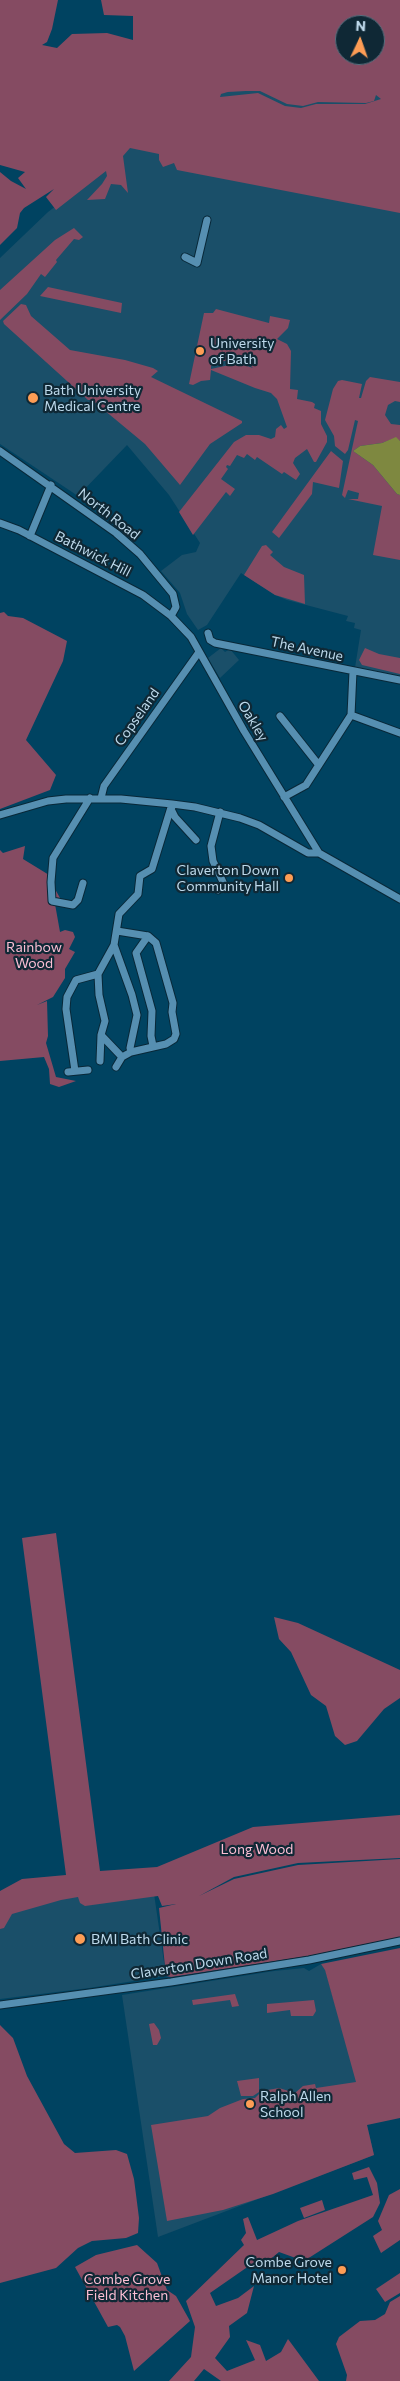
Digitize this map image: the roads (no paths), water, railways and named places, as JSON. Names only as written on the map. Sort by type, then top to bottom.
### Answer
[{"type":"street","points":[[185,257],[197,263],[207,220]]},
{"type":"street","name":"North Road","points":[[0,451],[51,485],[116,533],[140,554],[173,594],[176,607],[171,616]]},
{"type":"street","points":[[30,536],[51,485]]},
{"type":"street","name":"Bathwick Hill","points":[[0,522],[143,594],[171,616]]},
{"type":"street","name":"Oakley","points":[[171,616],[191,637],[312,842]]},
{"type":"street","name":"The Avenue","points":[[208,639],[400,680]]},
{"type":"street","name":"Copseland","points":[[101,798],[104,786],[199,652]]},
{"type":"street","points":[[284,797],[306,785],[350,715],[353,671]]},
{"type":"street","points":[[350,715],[400,733]]},
{"type":"street","points":[[280,716],[318,764]]},
{"type":"street","points":[[83,883],[78,900],[73,904],[52,901],[53,858],[90,798]]},
{"type":"street","points":[[0,815],[48,801],[90,798],[172,804],[220,812],[259,825],[308,853],[319,853]]},
{"type":"street","points":[[172,804],[171,809],[175,817],[196,840]]},
{"type":"street","points":[[100,1060],[101,1035],[105,1021],[99,995],[98,974],[114,945],[119,914],[138,894],[140,876],[152,869],[172,804]]},
{"type":"street","points":[[218,890],[224,882],[213,862],[211,846],[220,812]]},
{"type":"street","points":[[289,842],[302,845],[312,842],[319,853],[400,899]]},
{"type":"street","points":[[116,1067],[122,1057],[131,1052],[166,1044],[174,1039],[176,1034],[172,1012],[173,1002],[161,953],[156,943],[148,936],[117,931]]},
{"type":"street","points":[[148,936],[136,953],[152,1011],[151,1036],[154,1046]]},
{"type":"street","points":[[114,945],[132,995],[136,1015],[130,1048],[131,1052]]},
{"type":"street","points":[[88,1070],[71,1072],[66,1009],[67,997],[80,978],[98,974]]},
{"type":"street","points":[[101,1035],[122,1057]]},
{"type":"street","name":"Claverton Down Road","points":[[0,2005],[171,1982],[309,1960],[400,1941]]},
{"type":"place","name":"University of Bath","points":[[200,351]]},
{"type":"place","name":"Bath University Medical Centre","points":[[33,398]]},
{"type":"place","name":"Claverton Down Community Hall","points":[[289,878]]},
{"type":"place","name":"BMI Bath Clinic","points":[[80,1939]]},
{"type":"place","name":"Ralph Allen School","points":[[250,2104]]},
{"type":"place","name":"Combe Grove Manor Hotel","points":[[342,2270]]},
{"type":"park label","name":"Rainbow Wood","points":[[34,956]]},
{"type":"park label","name":"Long Wood","points":[[257,1849]]},
{"type":"park label","name":"Combe Grove Field Kitchen","points":[[127,2288]]}]
